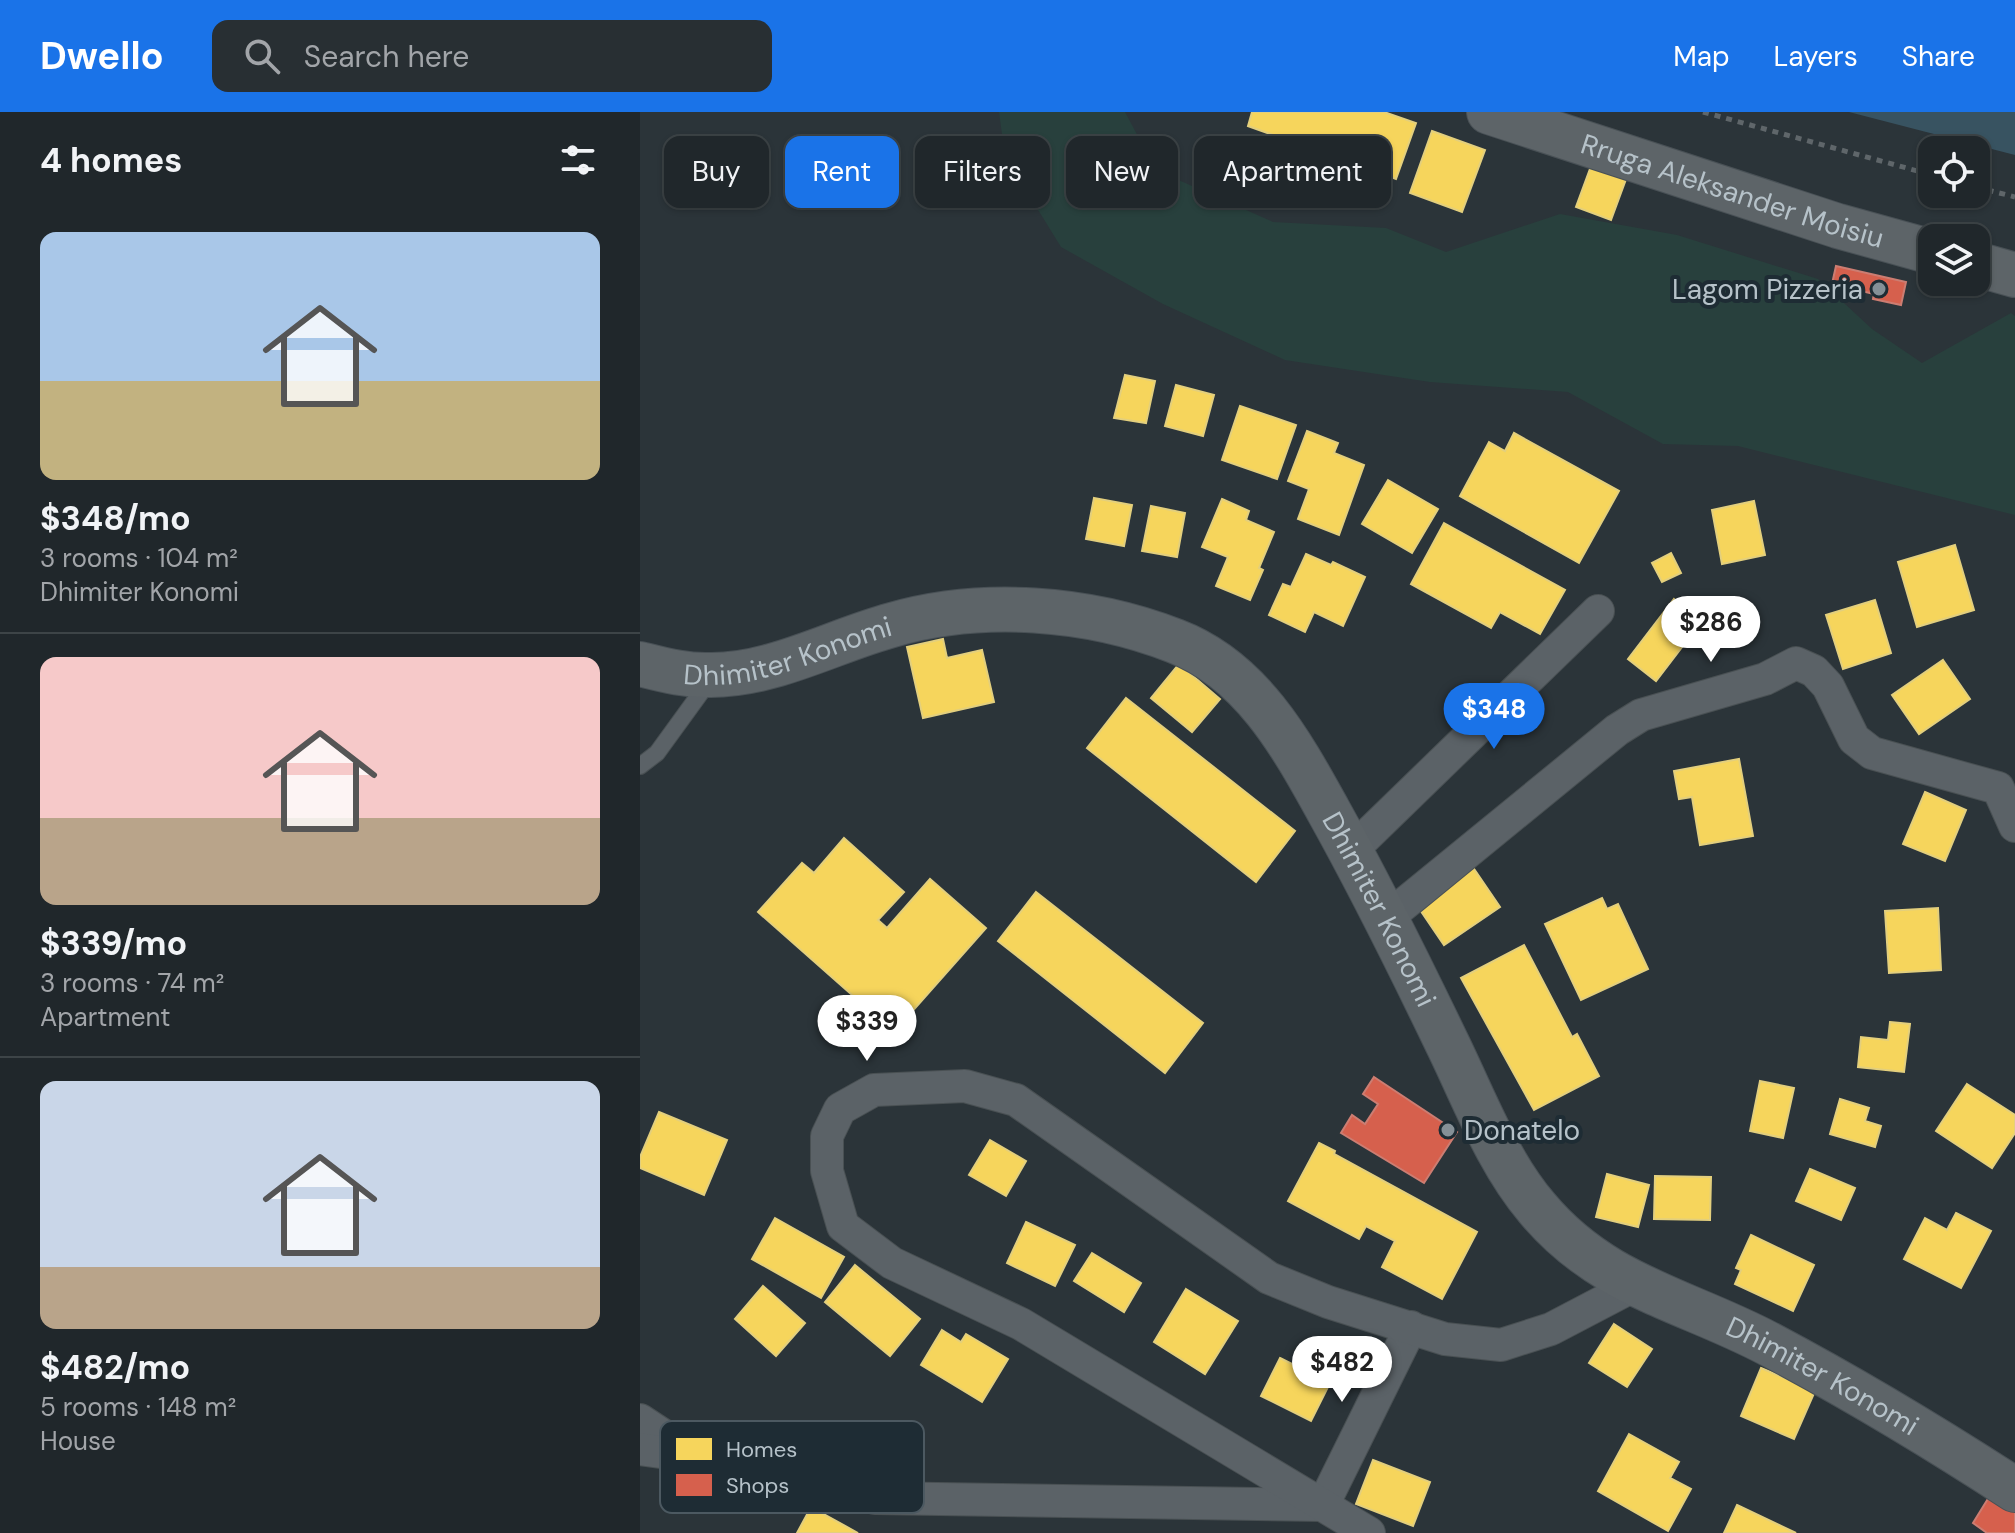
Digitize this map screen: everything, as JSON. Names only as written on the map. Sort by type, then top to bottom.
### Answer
[{"type":"main road","name":"Rruga Aleksander Moisiu","points":[[1489,112],[1838,226],[1918,248]]},
{"type":"main road","points":[[1990,268],[2015,275]]},
{"type":"main road","name":"Dhimiter Konomi","points":[[640,664],[677,673],[713,675],[750,671],[892,625],[938,614],[1023,610],[1122,624],[1179,642],[1211,659],[1257,698],[1287,738],[1387,918],[1489,1130],[1517,1181],[1537,1209],[1578,1249],[1602,1267],[1635,1285],[1762,1340],[1869,1400],[2015,1490]]},
{"type":"street","points":[[1351,851],[1598,611]]},
{"type":"street","points":[[1387,918],[1617,730],[1641,715],[1765,679],[1796,663],[1814,671],[1828,686],[1854,739],[1872,753],[1998,788],[2015,826]]},
{"type":"street","points":[[1369,1533],[1021,1324],[892,1263],[843,1226],[827,1171],[827,1136],[840,1109],[874,1090],[965,1086],[1016,1100],[1269,1278],[1328,1302],[1445,1339],[1501,1345],[1551,1329],[1635,1285]]},
{"type":"street","points":[[1323,1505],[1411,1327]]},
{"type":"street","points":[[640,1420],[660,1433]]},
{"type":"street","points":[[640,1449],[660,1452]]},
{"type":"street","points":[[924,1499],[1323,1505]]},
{"type":"lane","points":[[640,766],[657,753],[713,675]]},
{"type":"path","points":[[1703,112],[1918,171]]},
{"type":"path","points":[[1990,191],[2015,197]]},
{"type":"green space","points":[[999,112],[1125,112],[1138,136],[1066,136],[1066,208],[1178,208],[1178,180],[1194,187],[1194,208],[1242,208],[1273,222],[1386,228],[1446,252],[1560,214],[1677,235],[1818,279],[1872,329],[1922,363],[2011,313],[2015,316],[2015,515],[1738,446],[1663,444],[1568,392],[1430,382],[1285,360],[1163,304],[1061,247],[1037,208],[1050,208],[1050,136],[1002,136]]},
{"type":"water","points":[[1849,112],[2015,112],[2015,155],[1990,149],[1990,136],[1942,136]]},
{"type":"building: Homes","points":[[1252,112],[1384,112],[1416,123],[1396,179],[1391,177],[1391,136],[1276,136],[1248,126]]},
{"type":"building: Homes","points":[[1432,131],[1485,150],[1462,212],[1410,193]]},
{"type":"building: Homes","points":[[1594,158],[1629,171],[1611,220],[1576,207]]},
{"type":"building: Homes","points":[[1125,375],[1155,381],[1146,423],[1114,418]]},
{"type":"building: Homes","points":[[1176,385],[1214,395],[1203,436],[1165,426]]},
{"type":"building: Homes","points":[[1240,406],[1296,425],[1277,479],[1222,460]]},
{"type":"building: Homes","points":[[1307,431],[1338,443],[1334,453],[1364,465],[1339,535],[1298,519],[1309,489],[1288,481]]},
{"type":"building: Homes","points":[[1514,433],[1619,491],[1579,563],[1460,496],[1489,442],[1505,451]]},
{"type":"building: Homes","points":[[1388,480],[1438,509],[1412,553],[1362,524]]},
{"type":"building: Homes","points":[[1094,498],[1132,505],[1124,546],[1086,539]]},
{"type":"building: Homes","points":[[1222,499],[1249,511],[1246,520],[1274,532],[1250,600],[1216,586],[1228,557],[1202,547]]},
{"type":"building: Homes","points":[[1754,501],[1765,555],[1722,564],[1712,510]]},
{"type":"building: Homes","points":[[1151,506],[1185,513],[1177,557],[1142,551]]},
{"type":"building: Homes","points":[[1444,523],[1565,590],[1540,634],[1500,612],[1491,628],[1411,584]]},
{"type":"building: Homes","points":[[1955,545],[1974,610],[1917,627],[1898,562]]},
{"type":"building: Homes","points":[[1671,553],[1681,573],[1662,582],[1652,563]]},
{"type":"building: Homes","points":[[1306,554],[1365,577],[1343,626],[1314,612],[1305,632],[1269,615],[1283,584],[1291,587]]},
{"type":"building: Homes","points":[[1674,599],[1702,621],[1656,681],[1628,659]]},
{"type":"building: Homes","points":[[1875,600],[1891,653],[1843,669],[1826,615]]},
{"type":"building: Homes","points":[[943,639],[947,658],[982,650],[994,702],[923,718],[907,647]]},
{"type":"building: Homes","points":[[1943,660],[1970,699],[1919,734],[1892,695]]},
{"type":"building: Homes","points":[[1179,664],[1220,699],[1192,732],[1151,698]]},
{"type":"building: Homes","points":[[1126,698],[1295,831],[1256,882],[1087,748]]},
{"type":"building: Homes","points":[[1739,759],[1753,836],[1700,845],[1692,797],[1679,799],[1674,771]]},
{"type":"building: Homes","points":[[1925,792],[1966,810],[1945,861],[1903,844]]},
{"type":"building: Homes","points":[[844,838],[904,892],[878,920],[887,928],[930,879],[986,928],[894,1032],[758,912],[802,863],[814,873]]},
{"type":"building: Homes","points":[[1468,860],[1500,907],[1444,945],[1412,898]]},
{"type":"building: Homes","points":[[1036,892],[1203,1023],[1165,1073],[998,941]]},
{"type":"building: Homes","points":[[1602,898],[1607,909],[1618,904],[1648,969],[1581,1000],[1545,924]]},
{"type":"building: Homes","points":[[1938,908],[1941,970],[1889,973],[1885,911]]},
{"type":"building: Homes","points":[[1524,945],[1572,1037],[1577,1034],[1599,1076],[1534,1110],[1461,978]]},
{"type":"building: Homes","points":[[1890,1022],[1910,1024],[1904,1072],[1858,1067],[1861,1037],[1888,1040]]},
{"type":"building: Homes","points":[[1760,1081],[1794,1088],[1783,1138],[1750,1131]]},
{"type":"building: Homes","points":[[1967,1084],[2015,1115],[2015,1133],[1992,1168],[1936,1131]]},
{"type":"building: Homes","points":[[1840,1099],[1869,1108],[1865,1121],[1881,1126],[1875,1147],[1830,1134]]},
{"type":"building: Homes","points":[[659,1112],[727,1140],[704,1195],[640,1168],[640,1157]]},
{"type":"building: Homes","points":[[990,1140],[1026,1161],[1006,1196],[969,1175]]},
{"type":"building: Homes","points":[[1319,1143],[1477,1232],[1442,1299],[1382,1267],[1395,1241],[1366,1226],[1359,1239],[1288,1201]]},
{"type":"building: Homes","points":[[1810,1169],[1855,1188],[1841,1220],[1796,1201]]},
{"type":"building: Homes","points":[[1607,1174],[1649,1185],[1638,1227],[1596,1217]]},
{"type":"building: Homes","points":[[1655,1176],[1711,1177],[1710,1220],[1654,1219]]},
{"type":"building: Homes","points":[[1956,1213],[1991,1231],[1961,1288],[1904,1259],[1925,1218],[1947,1230]]},
{"type":"building: Homes","points":[[775,1218],[844,1257],[821,1298],[752,1259]]},
{"type":"building: Homes","points":[[1026,1222],[1075,1245],[1055,1286],[1007,1263]]},
{"type":"building: Homes","points":[[1751,1235],[1814,1265],[1793,1311],[1735,1284],[1741,1270],[1736,1268]]},
{"type":"building: Homes","points":[[1092,1253],[1141,1283],[1124,1312],[1074,1281]]},
{"type":"building: Homes","points":[[855,1265],[920,1319],[890,1356],[825,1302]]},
{"type":"building: Homes","points":[[763,1286],[805,1323],[776,1356],[735,1319]]},
{"type":"building: Homes","points":[[1186,1289],[1238,1321],[1205,1374],[1154,1342]]},
{"type":"building: Homes","points":[[1614,1324],[1652,1349],[1627,1387],[1589,1363]]},
{"type":"building: Homes","points":[[942,1330],[961,1342],[966,1334],[1008,1359],[982,1402],[921,1365]]},
{"type":"building: Homes","points":[[1280,1358],[1330,1383],[1311,1421],[1261,1396]]},
{"type":"building: Homes","points":[[1761,1368],[1815,1391],[1794,1439],[1741,1416]]},
{"type":"building: Homes","points":[[1629,1434],[1679,1462],[1670,1478],[1691,1489],[1668,1531],[1598,1491]]},
{"type":"building: Homes","points":[[1373,1460],[1430,1482],[1413,1526],[1356,1504]]},
{"type":"building: Homes","points":[[1737,1505],[1796,1533],[1724,1533]]},
{"type":"building: Homes","points":[[808,1513],[822,1513],[858,1533],[797,1533]]},
{"type":"building: Shops","name":"Lagom Pizzeria","points":[[1836,266],[1906,282],[1901,305],[1873,299],[1874,294],[1832,284]]},
{"type":"building: Shops","points":[[1374,1077],[1457,1132],[1424,1183],[1341,1133],[1352,1115],[1365,1124],[1378,1104],[1363,1094]]},
{"type":"building: Shops","points":[[1989,1497],[2015,1512],[2015,1533],[1987,1533],[1973,1523]]},
{"type":"place","name":"Lagom Pizzeria","points":[[1879,289]]},
{"type":"place","name":"Donatelo","points":[[1448,1130]]}]
